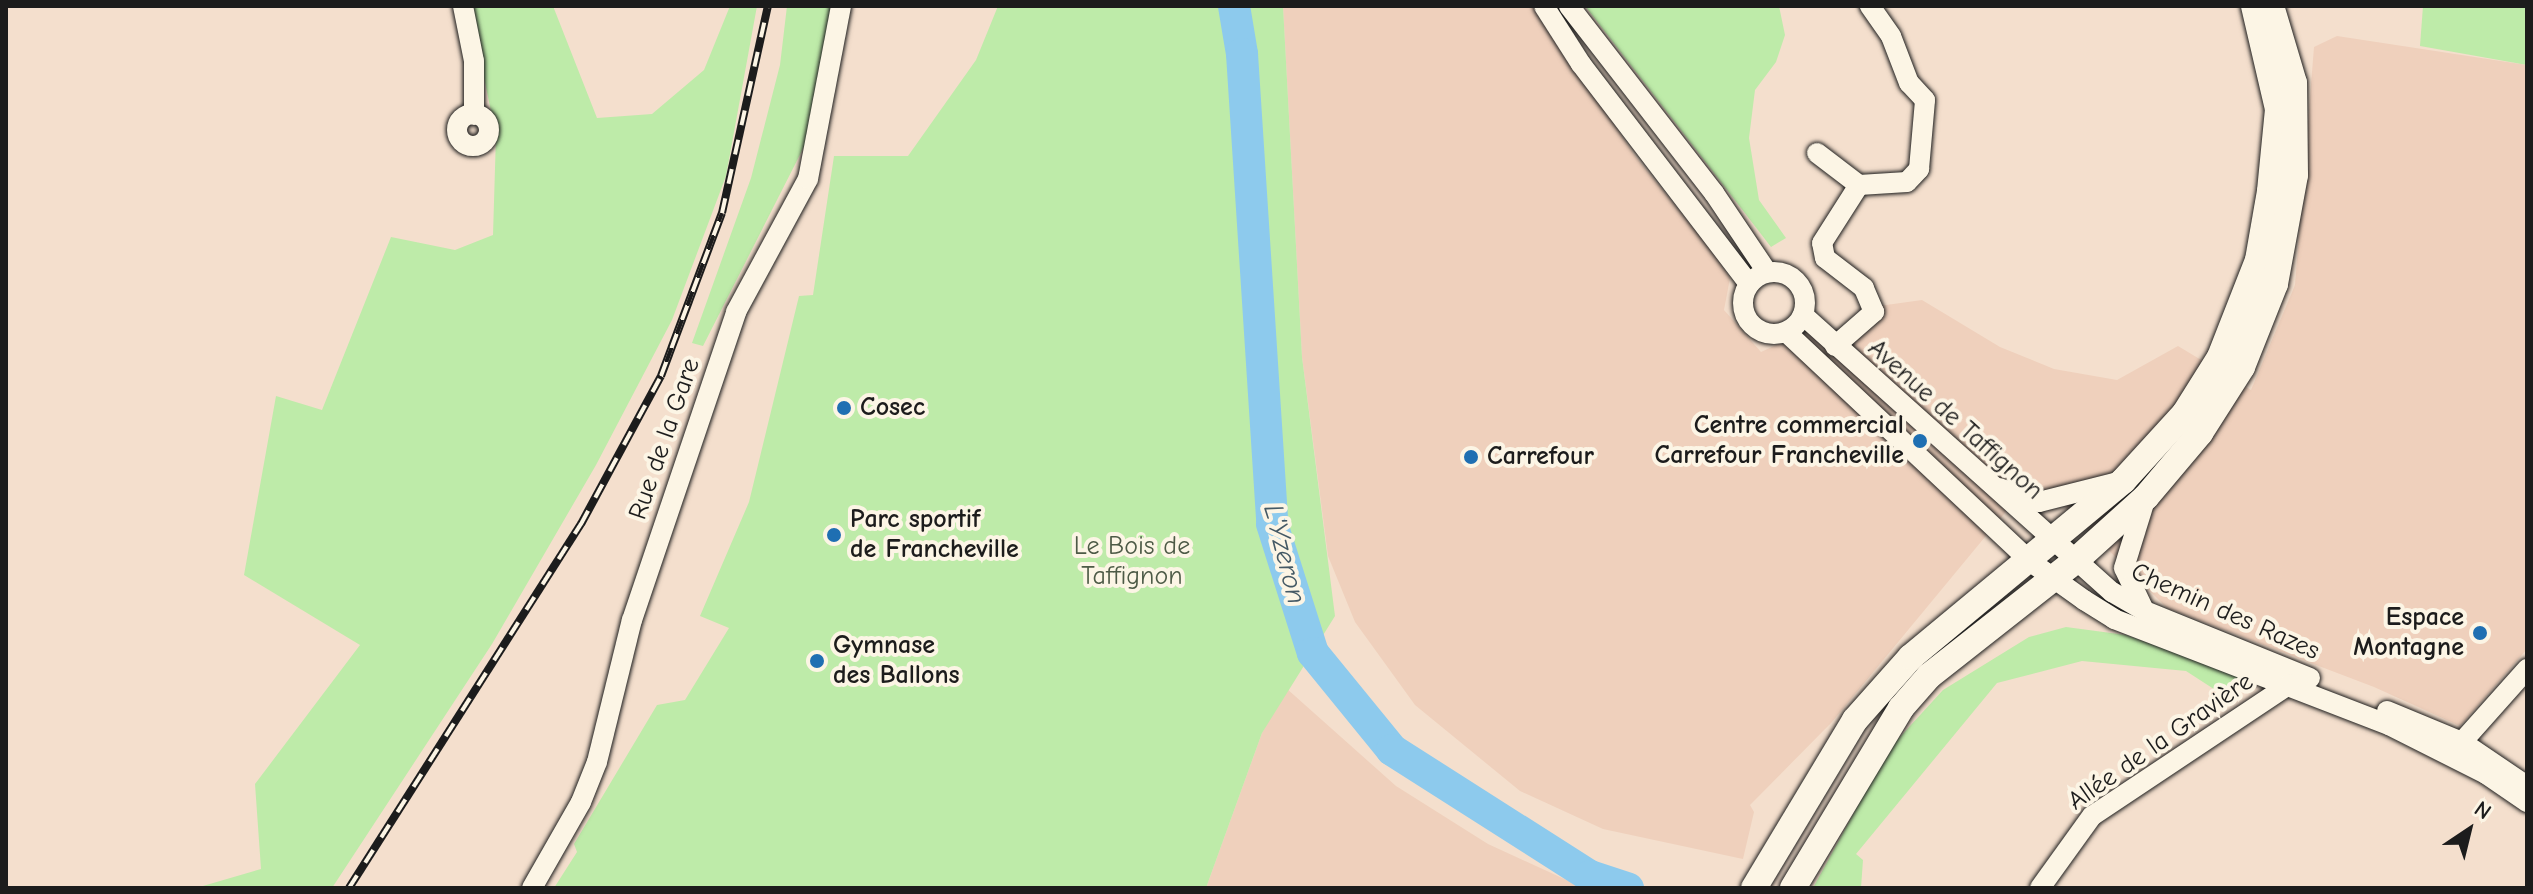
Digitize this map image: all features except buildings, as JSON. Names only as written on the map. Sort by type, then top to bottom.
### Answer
[{"type":"main road","points":[[1757,882],[1855,720],[1911,657],[2031,562],[2123,481],[2185,413],[2242,311],[2258,260],[2287,108],[2254,6]]},
{"type":"main road","points":[[1793,888],[1901,708],[1929,676],[2054,579],[2146,497],[2200,433],[2258,331],[2275,284],[2291,206],[2287,108],[2271,6]]},
{"type":"street","points":[[463,6],[474,61],[474,115]]},
{"type":"street","name":"Rue de la Gare","points":[[532,888],[581,802],[597,762],[632,620],[736,312],[808,179],[841,6]]},
{"type":"street","points":[[1544,6],[1581,64],[1749,284],[1767,272],[1714,193],[1569,6]]},
{"type":"street","points":[[1817,153],[1859,185],[1907,182],[1919,169],[1925,100],[1909,83],[1891,36],[1870,6]]},
{"type":"street","points":[[1835,346],[1874,312],[1864,288],[1825,258],[1822,243],[1859,185]]},
{"type":"street","name":"Avenue de Taffignon","points":[[1767,272],[1786,274],[1801,287],[1803,315],[2074,562]]},
{"type":"street","name":"Avenue de Taffignon","points":[[1749,284],[1743,309],[1751,324],[1767,333],[1786,332],[2031,562],[2054,579]]},
{"type":"street","points":[[1786,332],[1803,315]]},
{"type":"street","points":[[1991,486],[2039,502],[2065,499],[2123,481]]},
{"type":"street","points":[[2145,611],[2124,568],[2146,497]]},
{"type":"street","name":"Chemin des Razes","points":[[2074,562],[2145,611],[2462,742],[2527,786]]},
{"type":"street","name":"Chemin des Razes","points":[[2054,579],[2114,619],[2290,684],[2389,725],[2486,774],[2527,802]]},
{"type":"street","points":[[2462,742],[2527,669]]},
{"type":"street","name":"Chemin des Razes","points":[[2290,684],[2360,699]]},
{"type":"street","name":"Allée de la Gravière","points":[[2040,888],[2092,816],[2290,684]]},
{"type":"street","name":"Chemin des Razes","points":[[2389,725],[2462,742]]},
{"type":"shaded area","name":"Centre commercial Carrefour Francheville","points":[[1283,6],[1536,6],[1635,156],[1713,252],[1730,278],[1724,310],[1761,352],[1802,333],[1814,312],[1839,334],[1879,306],[1922,300],[2000,347],[2054,369],[2117,380],[2178,346],[2251,390],[2295,285],[2314,47],[2337,36],[2527,65],[2527,649],[2460,726],[2374,687],[2167,608],[2054,496],[2023,491],[1832,722],[1750,805],[1754,812],[1743,859],[1603,829],[1520,791],[1415,705],[1355,622],[1328,556],[1302,357]]},
{"type":"shaded area","points":[[1286,688],[1396,786],[1488,844],[1584,888],[1206,888],[1262,733]]},
{"type":"green space","points":[[469,6],[553,6],[597,118],[652,114],[704,70],[730,6],[757,6],[726,176],[672,320],[596,465],[492,644],[332,888],[196,888],[261,869],[255,784],[360,645],[244,575],[276,396],[322,410],[391,237],[455,250],[493,235],[496,135]]},
{"type":"green space","points":[[787,6],[832,6],[812,131],[703,346],[692,343],[751,178],[780,65]]},
{"type":"green space","name":"Le Bois de Taffignon","points":[[998,6],[1283,6],[1302,357],[1335,616],[1262,733],[1206,888],[554,888],[577,852],[574,844],[657,705],[685,700],[729,628],[700,616],[749,502],[799,296],[813,295],[834,156],[908,156],[976,60]]},
{"type":"green space","points":[[1585,6],[1779,6],[1785,35],[1776,62],[1755,90],[1749,138],[1759,200],[1786,238],[1771,247]]},
{"type":"green space","points":[[2423,6],[2527,6],[2527,65],[2420,46]]},
{"type":"green space","points":[[2066,627],[2126,635],[2251,679],[2219,712],[2220,693],[2186,671],[2082,661],[1997,683],[1856,854],[1863,860],[1861,888],[1813,888],[1888,750],[1943,690],[2029,637]]},
{"type":"waterway","name":"L'Yzeron","points":[[1234,6],[1242,54],[1272,524],[1313,653],[1392,750],[1590,876],[1628,888]]},
{"type":"railway","points":[[349,888],[581,524],[661,376],[722,213],[768,6]]},
{"type":"place","name":"Cosec","points":[[844,408]]},
{"type":"place","name":"Centre commercial Carrefour Francheville","points":[[1920,441]]},
{"type":"place","name":"Carrefour","points":[[1471,457]]},
{"type":"place","name":"Parc sportif de Francheville","points":[[834,535]]},
{"type":"place","name":"Espace Montagne","points":[[2480,633]]},
{"type":"place","name":"Gymnase des Ballons","points":[[817,661]]}]
